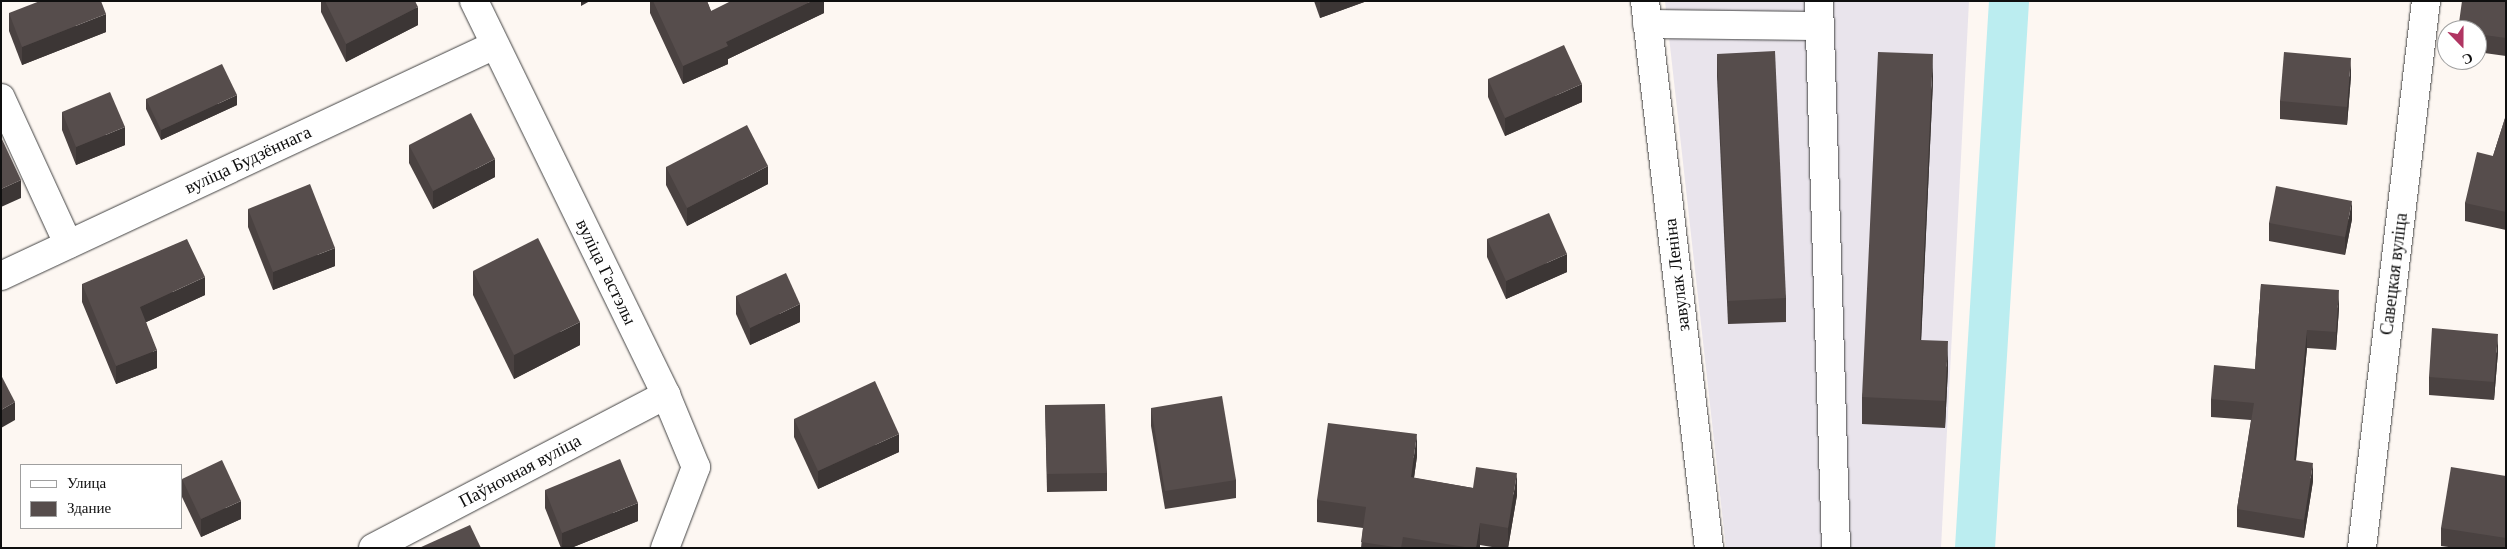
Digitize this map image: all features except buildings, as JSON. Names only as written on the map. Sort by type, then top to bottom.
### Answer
[{"type":"street","name":"вуліца Гастэлы","points":[[474,1],[666,395],[696,467],[665,548]]},
{"type":"street","name":"Савецкая вуліца","points":[[2362,548],[2426,1]]},
{"type":"street","points":[[1646,12],[1818,14],[1836,548]]},
{"type":"street","name":"завулак Леніна","points":[[1646,12],[1709,548]]},
{"type":"street","name":"вуліца Будзённага","points":[[1,276],[495,45]]},
{"type":"street","points":[[1,98],[68,244]]},
{"type":"street","name":"Паўночная вуліца","points":[[373,548],[666,395]]},
{"type":"shaded area","points":[[1665,1],[1969,1],[1941,548],[1726,548]]},
{"type":"waterway","points":[[1975,548],[2009,1]]}]
